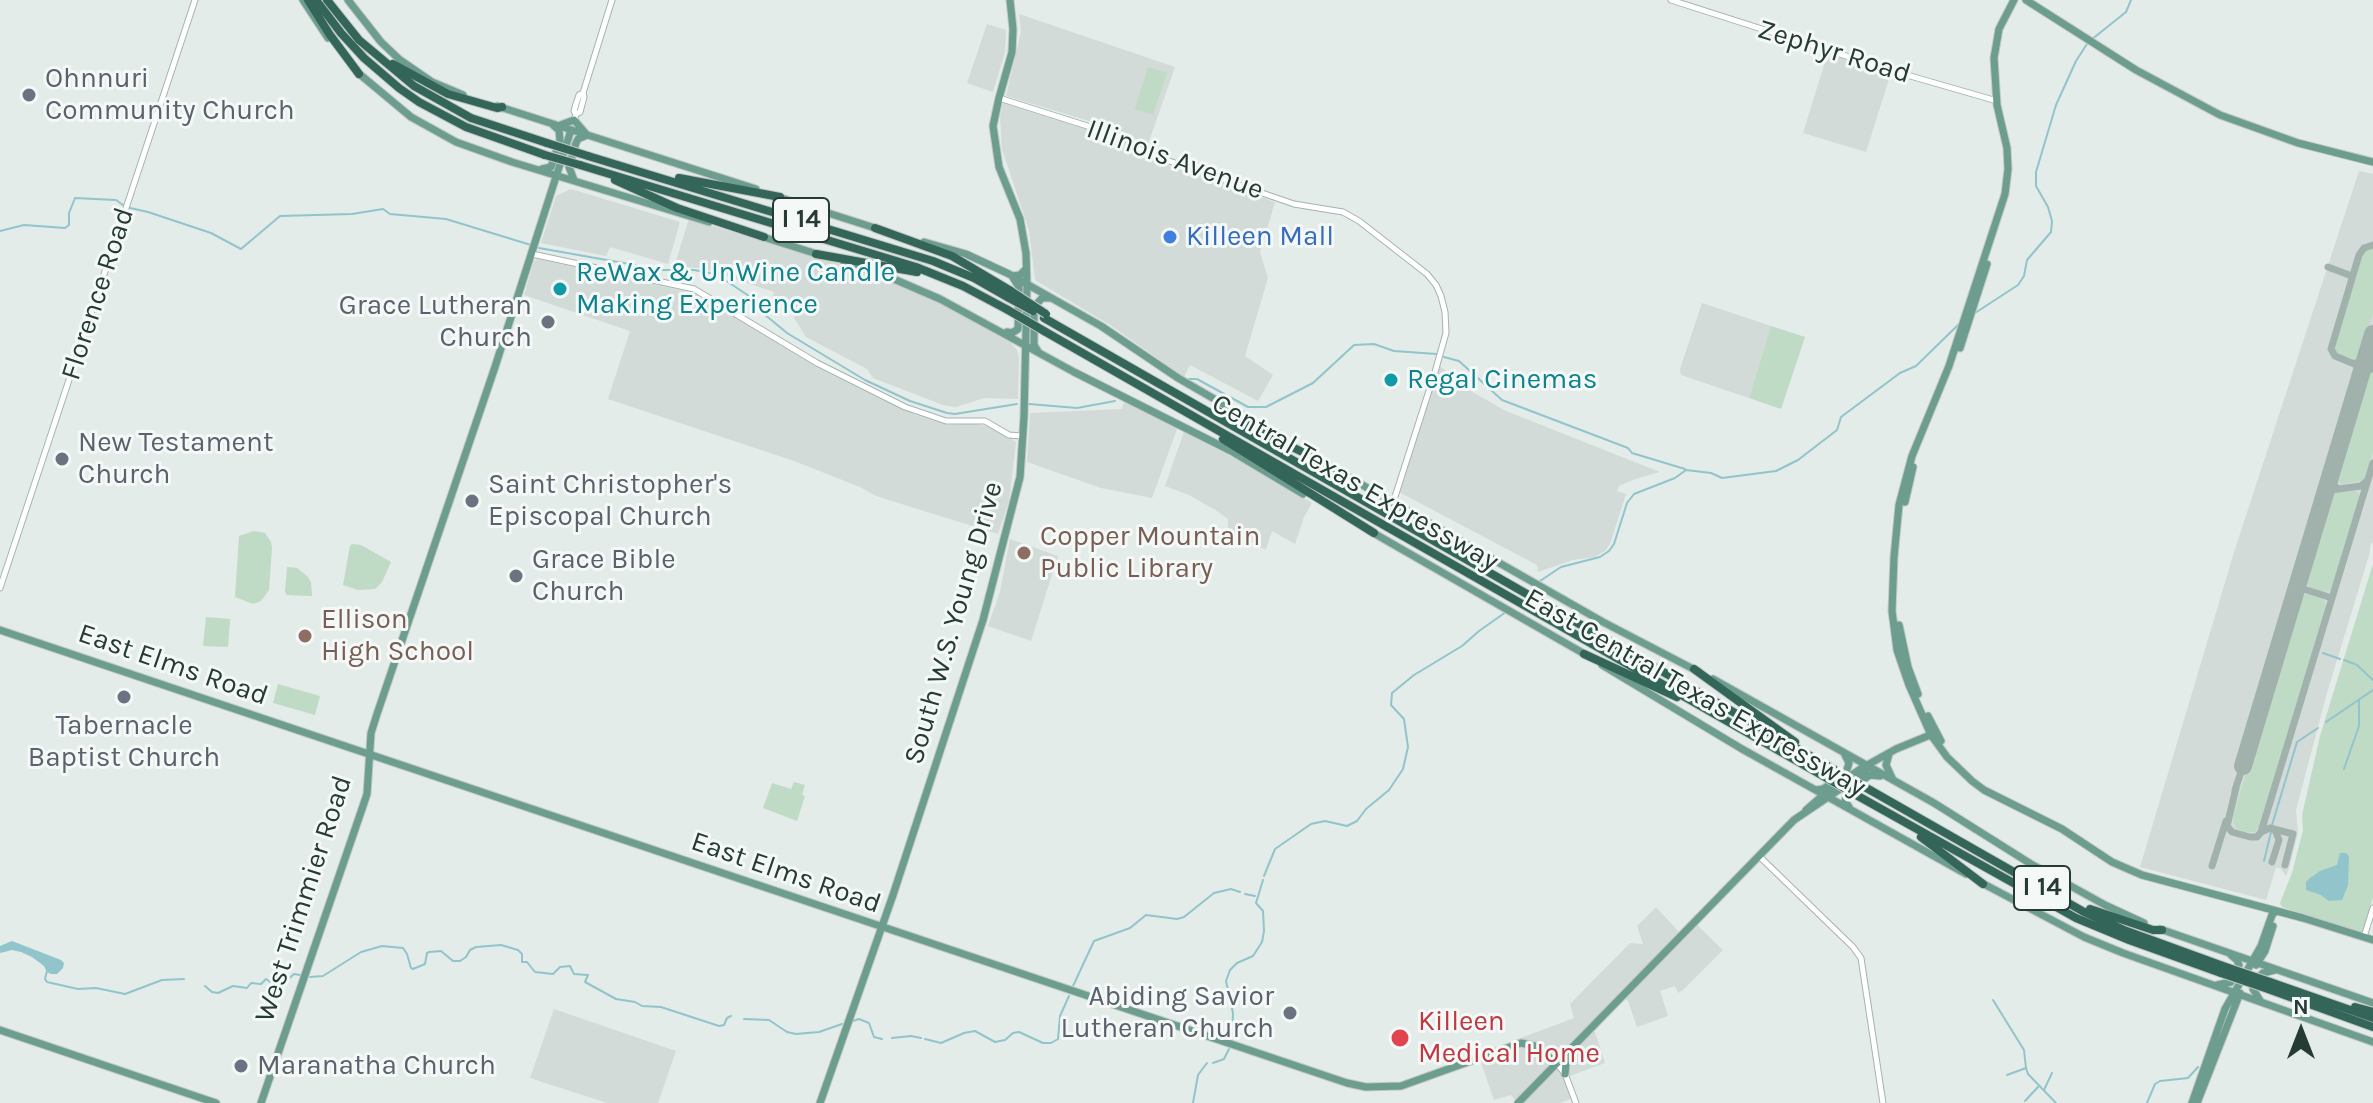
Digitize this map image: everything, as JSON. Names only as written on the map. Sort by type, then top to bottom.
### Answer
[{"type":"highway","points":[[306,0],[359,74]]},
{"type":"highway","name":"Central Texas Expressway","points":[[316,0],[354,48],[381,74],[442,116],[545,155],[916,267],[963,286],[2076,918],[2129,940],[2269,986],[2373,1030]]},
{"type":"highway","name":"Central Texas Expressway","points":[[327,0],[347,26],[397,73],[442,103],[484,123],[933,261],[1010,295],[1076,336],[2064,901],[2124,930],[2222,970]]},
{"type":"highway","points":[[347,26],[388,60],[427,85],[469,101],[502,107]]},
{"type":"highway","points":[[593,169],[677,208],[764,237]]},
{"type":"highway","points":[[643,172],[780,197]]},
{"type":"highway","points":[[875,228],[952,256],[1010,295]]},
{"type":"highway","points":[[816,254],[918,272],[963,286]]},
{"type":"highway","points":[[1169,389],[1325,463]]},
{"type":"highway","points":[[1180,408],[1241,451],[1374,533]]},
{"type":"highway","points":[[1584,654],[1703,707]]},
{"type":"highway","points":[[1694,669],[1821,762]]},
{"type":"highway","points":[[1902,821],[1983,884]]},
{"type":"highway","points":[[2064,901],[2162,930]]},
{"type":"highway","name":"Central Texas Expressway","points":[[2269,986],[2310,996],[2373,1018]]},
{"type":"highway","points":[[2310,996],[2373,1012]]},
{"type":"main road","name":"East Central Texas Expressway","points":[[348,0],[381,42],[417,72],[448,89],[875,228],[966,254],[1012,276],[1101,326],[1186,383],[1393,503],[1603,622],[1842,751],[2105,905],[2162,930],[2373,1003]]},
{"type":"main road","name":"South W.S. Young Drive","points":[[820,1103],[893,895],[992,592],[1020,477],[1027,285],[1024,241],[1020,219],[999,167],[993,126],[1012,52],[1010,0]]},
{"type":"main road","points":[[1961,337],[2007,184],[2007,148],[1994,74],[1995,45],[2002,21],[2014,0]]},
{"type":"main road","points":[[2026,0],[2165,87],[2220,115],[2284,139],[2373,162]]},
{"type":"main road","name":"East Central Texas Expressway","points":[[359,74],[394,105],[436,132],[487,154],[903,282],[1222,447],[1517,615],[1652,697],[1983,884],[2096,942],[2373,1042]]},
{"type":"main road","points":[[1997,101],[2010,137],[2013,169],[2007,204],[1976,300],[1914,455],[1900,530],[1897,596],[1902,648],[1918,701],[1947,757],[1972,781],[2062,829],[2122,868],[2373,940]]},
{"type":"main road","points":[[575,117],[587,135],[576,143],[569,167],[573,181],[552,190],[536,169],[546,169],[553,164],[560,135],[554,125],[575,117]]},
{"type":"main road","name":"West Trimmier Road","points":[[261,1103],[367,794],[371,733],[377,714],[571,130]]},
{"type":"main road","points":[[993,328],[1012,333],[1018,329],[1019,287],[1012,276],[1020,275],[1026,269]]},
{"type":"main road","points":[[1025,366],[1032,354],[1040,353],[1034,345],[1034,307],[1042,298],[1051,298]]},
{"type":"main road","points":[[1008,336],[1017,347],[1025,366]]},
{"type":"main road","name":"East Elms Road","points":[[0,630],[1212,1039],[1358,1085],[1401,1086],[1521,1043],[1532,1044],[1553,1054],[1569,1051]]},
{"type":"main road","points":[[1518,1103],[1805,812],[1865,772],[1868,766],[1934,734]]},
{"type":"main road","points":[[1815,805],[1811,788],[1823,789],[1849,768],[1849,760],[1842,751]]},
{"type":"main road","points":[[1890,753],[1887,770],[1894,782]]},
{"type":"main road","points":[[1855,813],[1845,801],[1847,792],[1870,775],[1886,777]]},
{"type":"main road","points":[[1815,805],[1841,805]]},
{"type":"main road","points":[[2262,907],[2271,926]]},
{"type":"main road","points":[[2194,1103],[2231,1006],[2263,948],[2272,915],[2276,911]]},
{"type":"main road","points":[[2271,926],[2291,915]]},
{"type":"main road","points":[[2231,1006],[2244,1000],[2258,1001],[2253,989],[2256,980],[2263,973],[2275,969],[2263,948]]},
{"type":"main road","points":[[2243,958],[2263,948]]},
{"type":"main road","points":[[2216,986],[2231,982],[2236,975],[2239,965],[2229,953]]},
{"type":"main road","points":[[2216,986],[2226,994],[2231,1006]]},
{"type":"main road","points":[[0,1030],[216,1103]]},
{"type":"main road","points":[[1541,1050],[1557,1063]]},
{"type":"main road","points":[[1541,1050],[1546,1064],[1545,1075]]},
{"type":"main road","points":[[1545,1075],[1565,1075],[1565,1058],[1569,1051]]},
{"type":"street","name":"Florence Road","points":[[0,588],[195,0]]},
{"type":"street","name":"Zephyr Road","points":[[1671,0],[1997,101]]},
{"type":"street","name":"West Trimmier Road","points":[[575,117],[580,112],[610,1]]},
{"type":"street","name":"West Trimmier Road","points":[[571,130],[576,104],[583,93]]},
{"type":"street","name":"Illinois Avenue","points":[[999,98],[1125,138],[1143,152],[1294,204],[1343,212],[1427,274],[1441,296],[1446,333],[1393,503]]},
{"type":"street","points":[[532,254],[694,289],[817,363],[893,402],[946,421],[981,420],[1009,435],[1023,436]]},
{"type":"street","points":[[1759,856],[1861,958],[1883,1103]]},
{"type":"street","points":[[2364,937],[2373,908]]},
{"type":"street","points":[[1557,1063],[1576,1103]]},
{"type":"shaded area","points":[[1019,14],[1175,67],[1147,147],[1129,134],[1006,96],[1021,32]]},
{"type":"shaded area","points":[[987,24],[1006,30],[1005,52],[993,92],[967,83]]},
{"type":"shaded area","points":[[1828,52],[1891,73],[1866,152],[1803,133]]},
{"type":"shaded area","points":[[1003,103],[1124,141],[1144,157],[1275,202],[1260,252],[1268,278],[1245,356],[1273,375],[1258,401],[1190,365],[1184,377],[1110,325],[1035,280],[1029,230],[1002,149],[1000,118]]},
{"type":"shaded area","points":[[2359,171],[2373,174],[2373,542],[2327,693],[2296,810],[2298,833],[2289,868],[2286,876],[2276,867],[2266,900],[2140,867],[2235,549]]},
{"type":"shaded area","points":[[571,189],[680,222],[668,264],[610,247],[606,256],[541,243],[556,196]]},
{"type":"shaded area","points":[[689,219],[877,275],[909,287],[963,316],[1011,343],[1017,350],[1018,399],[984,398],[956,407],[873,378],[867,369],[806,337],[794,318],[796,309],[771,301],[774,292],[702,268],[674,267]]},
{"type":"shaded area","points":[[538,259],[697,294],[820,369],[916,415],[949,425],[970,423],[993,427],[1016,442],[1009,501],[998,534],[876,496],[794,461],[608,399],[630,331],[524,295],[534,261]]},
{"type":"shaded area","points":[[1702,303],[1771,326],[1749,398],[1681,375],[1680,369]]},
{"type":"shaded area","points":[[1440,366],[1474,393],[1506,411],[1660,472],[1619,486],[1617,491],[1626,494],[1605,551],[1595,557],[1573,560],[1538,572],[1537,565],[1399,492]]},
{"type":"shaded area","points":[[1125,398],[1177,429],[1152,498],[1101,488],[1027,462],[1030,413],[1122,409]]},
{"type":"shaded area","points":[[1184,432],[1312,503],[1295,544],[1272,531],[1266,549],[1261,548],[1228,529],[1228,519],[1217,511],[1165,486]]},
{"type":"shaded area","points":[[1010,539],[1058,556],[1031,641],[988,626],[1000,592]]},
{"type":"shaded area","points":[[1656,907],[1679,932],[1692,920],[1723,950],[1683,990],[1678,993],[1675,986],[1660,991],[1668,1016],[1637,1027],[1628,1001],[1619,994],[1592,1023],[1605,1063],[1567,1077],[1575,1097],[1560,1103],[1517,1103],[1511,1095],[1494,1100],[1478,1054],[1574,1018],[1570,1004],[1630,943],[1643,944],[1637,926]]},
{"type":"shaded area","points":[[554,1009],[676,1051],[658,1103],[607,1103],[530,1078]]},
{"type":"green space","points":[[1148,67],[1167,73],[1153,115],[1135,109]]},
{"type":"green space","points":[[2373,248],[2373,313],[2360,356],[2354,359],[2337,354],[2334,347],[2362,255]]},
{"type":"green space","points":[[1771,326],[1805,337],[1781,409],[1749,398]]},
{"type":"green space","points":[[2373,373],[2373,452],[2364,480],[2341,484],[2336,477],[2366,376]]},
{"type":"green space","points":[[2358,492],[2359,497],[2331,589],[2325,592],[2309,587],[2305,580],[2330,496]]},
{"type":"green space","points":[[254,531],[265,533],[272,548],[269,590],[261,601],[253,604],[235,597],[239,536]]},
{"type":"green space","points":[[352,544],[361,545],[391,562],[382,582],[375,589],[358,590],[343,585]]},
{"type":"green space","points":[[2373,564],[2373,897],[2363,932],[2360,932],[2282,907],[2280,903],[2292,873],[2303,830],[2302,815],[2320,736]]},
{"type":"green space","points":[[287,567],[297,568],[307,576],[311,582],[312,596],[287,595]]},
{"type":"green space","points":[[2306,594],[2323,599],[2326,607],[2261,824],[2255,832],[2245,832],[2235,827],[2233,817],[2299,598]]},
{"type":"green space","points":[[206,617],[230,619],[228,647],[203,646]]},
{"type":"green space","points":[[278,684],[320,696],[315,715],[273,703]]},
{"type":"green space","points":[[794,782],[805,785],[797,821],[763,808],[772,783],[791,789]]},
{"type":"water","points":[[2340,853],[2349,856],[2348,885],[2342,900],[2329,901],[2306,890],[2306,882],[2310,878],[2337,865]]},
{"type":"water","points":[[12,941],[61,960],[63,968],[57,974],[51,974],[32,957],[21,952],[12,950],[0,953],[0,946]]},
{"type":"waterway","points":[[2091,40],[2126,12],[2131,0]]},
{"type":"waterway","points":[[1975,313],[2018,285],[2024,276],[2027,260],[2051,232],[2052,221],[2036,186],[2036,172],[2056,105],[2087,44]]},
{"type":"waterway","points":[[0,231],[24,225],[65,228],[69,225],[69,213],[75,198],[116,200],[123,205]]},
{"type":"waterway","points":[[130,208],[211,233],[241,249],[280,216],[352,214],[383,209],[390,214],[446,219],[531,245]]},
{"type":"waterway","points":[[539,248],[663,270],[716,274],[749,296],[764,314],[787,333],[865,380],[910,401],[955,414],[1017,404]]},
{"type":"waterway","points":[[1540,581],[1561,567],[1600,557],[1609,551],[1627,503],[1634,494],[1675,478],[1686,470],[1711,473],[1722,478],[1776,471],[1798,460],[1837,430],[1841,417],[1900,373],[1916,366],[1960,323]]},
{"type":"waterway","points":[[1189,379],[1197,379],[1248,407],[1266,407],[1313,383],[1354,345],[1374,344],[1394,351],[1437,354]]},
{"type":"waterway","points":[[1444,357],[1459,361],[1502,400],[1628,448],[1632,453],[1685,469]]},
{"type":"waterway","points":[[1029,404],[1077,408],[1115,401]]},
{"type":"waterway","points":[[1264,876],[1275,849],[1311,824],[1325,821],[1347,826],[1357,821],[1389,790],[1403,769],[1408,747],[1404,719],[1391,705],[1392,693],[1506,612]]},
{"type":"waterway","points":[[2323,653],[2340,659]]},
{"type":"waterway","points":[[2344,660],[2355,664]]},
{"type":"waterway","points":[[2357,665],[2373,680]]},
{"type":"waterway","points":[[2326,722],[2373,690]]},
{"type":"waterway","points":[[2344,769],[2359,726],[2359,701]]},
{"type":"waterway","points":[[2272,825],[2297,742],[2318,728]]},
{"type":"waterway","points":[[2264,861],[2271,832]]},
{"type":"waterway","points":[[1232,1037],[1233,1013],[1226,981],[1230,970],[1253,956],[1262,942],[1263,911],[1256,903],[1263,880]]},
{"type":"waterway","points":[[1073,986],[1094,941],[1130,928],[1146,915],[1177,919],[1214,893],[1231,889],[1240,892]]},
{"type":"waterway","points":[[1245,894],[1255,896]]},
{"type":"waterway","points":[[310,977],[323,976],[361,952],[382,946],[403,948],[413,969],[425,964],[429,952],[441,951],[453,961],[460,961],[476,947],[501,945],[518,950],[522,954],[522,962],[527,962],[535,972],[553,974],[560,967],[570,966],[574,974],[588,975],[585,982],[616,999],[661,1007],[719,1026],[724,1025],[731,1016]]},
{"type":"waterway","points":[[47,971],[47,982],[125,994],[162,980],[184,979]]},
{"type":"waterway","points":[[205,986],[218,993],[233,986],[247,988],[251,983],[261,984],[266,979],[279,985],[294,974],[300,975]]},
{"type":"waterway","points":[[925,1039],[941,1043],[975,1031],[995,1042],[1019,1032],[1043,1043],[1051,1043],[1058,1039],[1060,1016],[1069,996]]},
{"type":"waterway","points":[[1993,1000],[2024,1050],[2026,1068]]},
{"type":"waterway","points":[[744,1019],[769,1020],[796,1034],[819,1032],[842,1024]]},
{"type":"waterway","points":[[853,1021],[859,1019],[869,1023],[874,1037],[882,1039]]},
{"type":"waterway","points":[[892,1038],[921,1038]]},
{"type":"waterway","points":[[1213,1063],[1224,1059],[1229,1049]]},
{"type":"waterway","points":[[1193,1103],[1198,1075],[1207,1063]]},
{"type":"waterway","points":[[2147,1103],[2155,1084],[2188,1078],[2198,1067]]},
{"type":"waterway","points":[[2007,1075],[2026,1068],[2056,1103]]},
{"type":"waterway","points":[[2044,1090],[2052,1073]]},
{"type":"waterway","points":[[2025,1101],[2038,1087]]},
{"type":"taxiway","points":[[2359,382],[2359,366],[2335,356],[2331,349],[2359,255],[2364,248],[2373,245]]},
{"type":"taxiway","points":[[2328,267],[2352,276]]},
{"type":"taxiway","points":[[2355,363],[2362,362],[2366,356],[2367,364],[2372,369]]},
{"type":"taxiway","points":[[2236,788],[2227,826],[2232,832],[2257,837],[2373,463]]},
{"type":"taxiway","points":[[2331,474],[2331,483],[2337,488]]},
{"type":"taxiway","points":[[2324,498],[2331,490],[2361,486],[2367,481]]},
{"type":"taxiway","points":[[2297,587],[2332,598]]},
{"type":"taxiway","points":[[2235,790],[2243,766]]},
{"type":"taxiway","points":[[2212,866],[2226,821]]},
{"type":"taxiway","points":[[2261,832],[2270,828],[2293,834],[2285,865]]},
{"type":"taxiway","points":[[2272,862],[2279,840],[2275,830]]},
{"type":"runway","points":[[2243,766],[2373,334]]},
{"type":"place","name":"Ohnnuri Community Church","points":[[29,95]]},
{"type":"place","name":"Killeen Mall","points":[[1170,237]]},
{"type":"place","name":"ReWax & UnWine Candle Making Experience","points":[[560,289]]},
{"type":"place","name":"Grace Lutheran Church","points":[[548,322]]},
{"type":"place","name":"Regal Cinemas","points":[[1391,380]]},
{"type":"place","name":"New Testament Church","points":[[62,459]]},
{"type":"place","name":"Saint Christopher's Episcopal Church","points":[[472,501]]},
{"type":"place","name":"Copper Mountain Public Library","points":[[1024,553]]},
{"type":"place","name":"Grace Bible Church","points":[[516,576]]},
{"type":"place","name":"Ellison High School","points":[[305,636]]},
{"type":"place","name":"Tabernacle Baptist Church","points":[[124,697]]},
{"type":"place","name":"Abiding Savior Lutheran Church","points":[[1290,1013]]},
{"type":"place","name":"Killeen Medical Home","points":[[1400,1038]]},
{"type":"place","name":"Maranatha Church","points":[[241,1066]]}]
